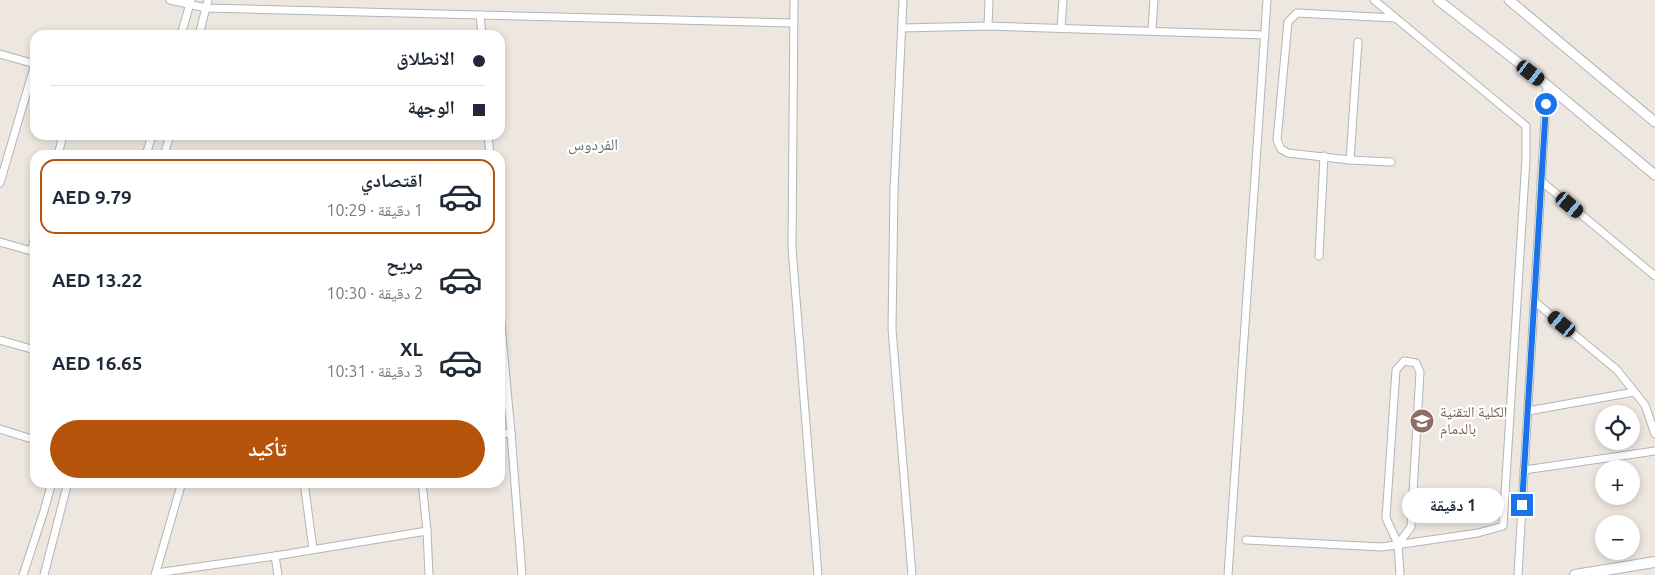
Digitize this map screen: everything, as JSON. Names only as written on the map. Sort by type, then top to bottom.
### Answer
[{"type":"main road","points":[[1575,575],[1655,562]]},
{"type":"street","points":[[170,0],[206,8],[793,23]]},
{"type":"street","points":[[200,30],[208,0]]},
{"type":"street","points":[[794,0],[792,248],[818,575]]},
{"type":"street","points":[[904,0],[894,190],[892,329],[912,575]]},
{"type":"street","points":[[988,26],[989,0]]},
{"type":"street","points":[[1061,28],[1063,0]]},
{"type":"street","points":[[1152,30],[1154,0]]},
{"type":"street","points":[[1228,575],[1268,0]]},
{"type":"street","points":[[1246,540],[1382,547],[1478,533],[1503,526],[1526,159],[1526,126],[1374,0]]},
{"type":"street","points":[[1438,0],[1547,85],[1655,174]]},
{"type":"street","points":[[1509,0],[1655,122]]},
{"type":"street","points":[[182,30],[190,3]]},
{"type":"street","points":[[1391,162],[1350,160],[1288,153],[1281,148],[1277,140],[1288,22],[1296,13],[1395,18]]},
{"type":"street","points":[[480,15],[482,30]]},
{"type":"street","points":[[902,28],[988,26],[1265,35]]},
{"type":"street","points":[[1350,160],[1358,42]]},
{"type":"street","points":[[0,54],[30,63]]},
{"type":"street","points":[[0,183],[30,81]]},
{"type":"street","points":[[1518,575],[1547,85]]},
{"type":"street","points":[[1318,256],[1324,156]]},
{"type":"street","points":[[1541,181],[1655,276]]},
{"type":"street","points":[[0,242],[30,250]]},
{"type":"street","points":[[1534,301],[1617,370],[1645,405],[1655,434]]},
{"type":"street","points":[[0,340],[30,349]]},
{"type":"street","points":[[1398,544],[1411,527],[1420,372],[1416,363],[1404,361],[1396,370],[1386,518],[1398,544],[1400,575]]},
{"type":"street","points":[[505,375],[522,575]]},
{"type":"street","points":[[1528,411],[1634,392]]},
{"type":"street","points":[[0,429],[30,438]]},
{"type":"street","points":[[505,434],[511,433]]},
{"type":"street","points":[[1524,470],[1655,451]]},
{"type":"street","points":[[21,575],[50,488]]},
{"type":"street","points":[[44,575],[66,488]]},
{"type":"street","points":[[180,488],[155,574],[428,531]]},
{"type":"street","points":[[305,488],[314,549]]},
{"type":"street","points":[[423,488],[428,531],[429,575]]},
{"type":"street","points":[[275,556],[278,575]]},
{"type":"place","name":"الكلية التقنية بالدمام","points":[[1422,421]]},
{"type":"district","name":"الفردوس","points":[[593,144]]},
{"type":"route","points":[[1522,505],[1546,104]]}]
